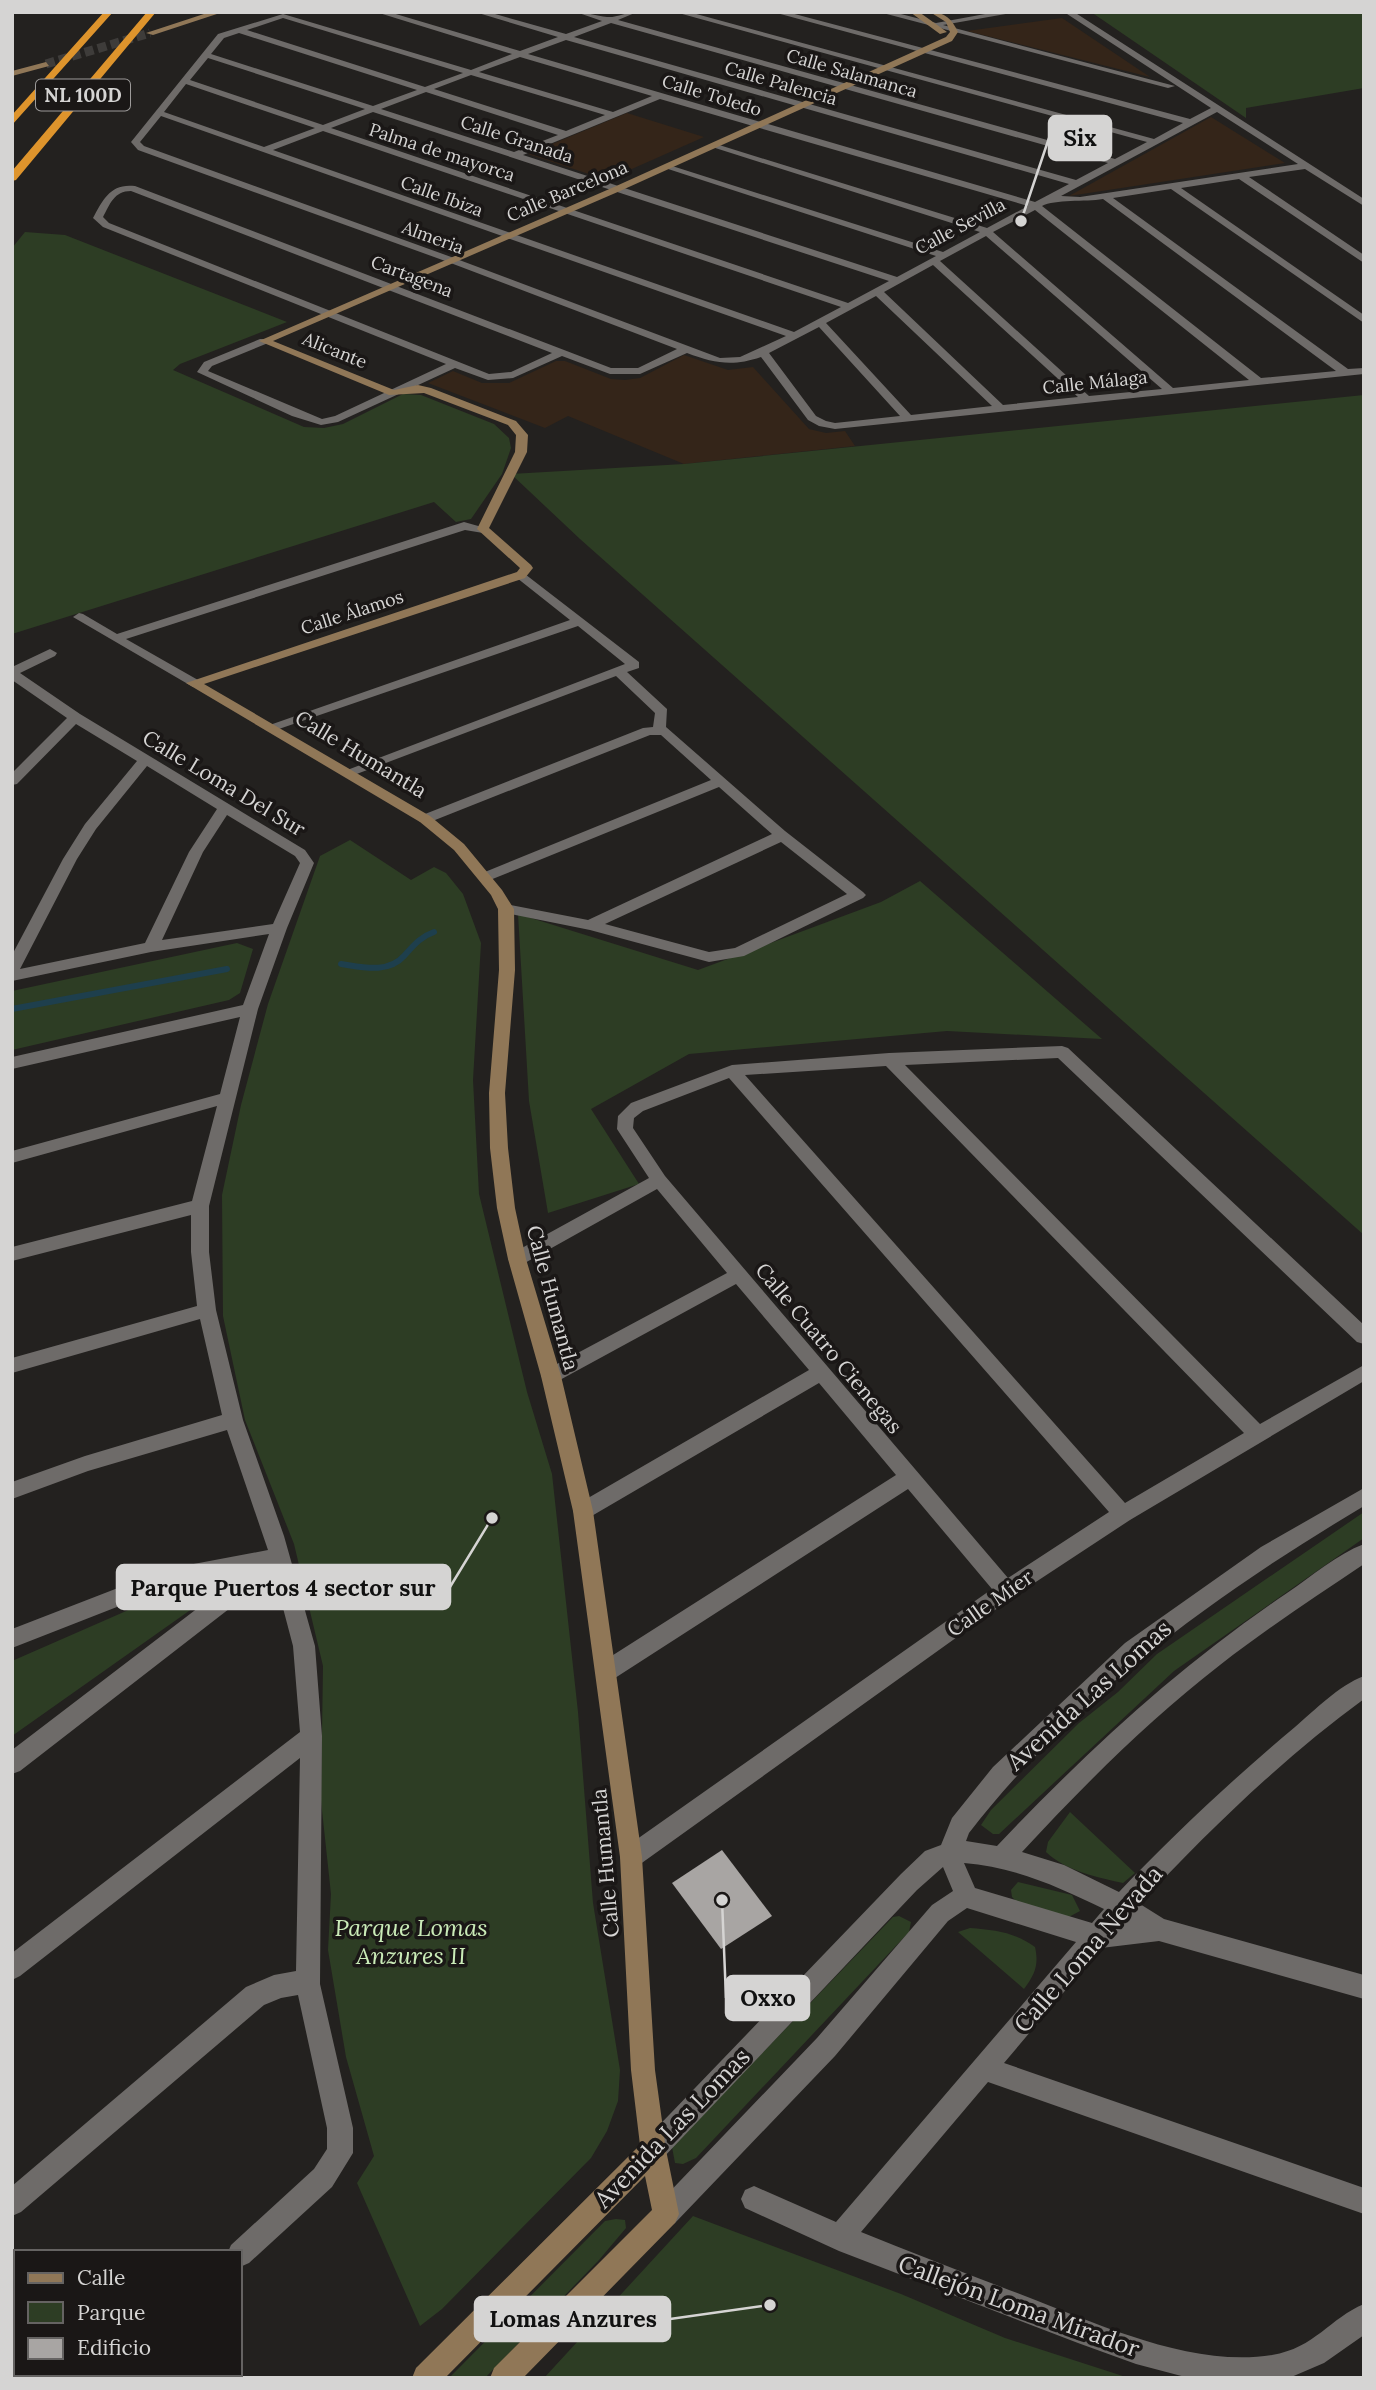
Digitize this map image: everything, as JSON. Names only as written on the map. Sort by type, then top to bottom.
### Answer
[{"type":"highway","name":"NL 100D","points":[[12,122],[109,12]]},
{"type":"highway","name":"NL 100D","points":[[12,178],[152,12]]},
{"type":"street","points":[[150,33],[219,12]]},
{"type":"street","name":"Calle Toledo","points":[[380,12],[758,126],[1035,205]]},
{"type":"street","name":"Calle Palencia","points":[[479,12],[1075,183]]},
{"type":"street","name":"Calle Salamanca","points":[[580,12],[1115,162]]},
{"type":"street","points":[[266,149],[633,12]]},
{"type":"street","points":[[678,12],[1153,141]]},
{"type":"street","points":[[777,12],[1190,122]]},
{"type":"street","points":[[883,12],[1188,90]]},
{"type":"street","points":[[914,12],[931,24]]},
{"type":"street","points":[[934,12],[950,30]]},
{"type":"street","points":[[950,30],[1013,12]]},
{"type":"street","points":[[1068,12],[1364,203]]},
{"type":"street","points":[[160,113],[221,36],[274,17],[293,17],[612,115]]},
{"type":"street","points":[[236,29],[565,134]]},
{"type":"street","name":"Calle Barcelona","points":[[393,393],[338,419],[321,422],[309,420],[204,373],[201,369],[803,106],[924,51],[950,30]]},
{"type":"street","name":"Calle Granada","points":[[207,55],[897,280]]},
{"type":"street","points":[[14,73],[46,64]]},
{"type":"street","name":"Palma de mayorca","points":[[186,81],[848,306]]},
{"type":"street","points":[[515,155],[660,96]]},
{"type":"street","name":"Calle Sevilla","points":[[718,360],[735,362],[820,322],[1215,109]]},
{"type":"street","name":"Almeria","points":[[160,113],[136,139],[137,145],[718,360]]},
{"type":"street","name":"Calle Ibiza","points":[[160,113],[793,335]]},
{"type":"street","points":[[713,146],[986,231],[1172,392]]},
{"type":"street","points":[[1049,198],[1067,200],[1105,196],[1306,166]]},
{"type":"street","points":[[666,167],[938,258],[1087,400]]},
{"type":"street","points":[[1241,176],[1364,260]]},
{"type":"street","points":[[1173,186],[1364,320]]},
{"type":"street","name":"Cartagena","points":[[326,314],[106,225],[98,218],[110,193],[132,188],[610,372],[640,371],[686,349]]},
{"type":"street","points":[[1105,196],[1346,373]]},
{"type":"street","points":[[1035,205],[1260,383]]},
{"type":"street","points":[[877,291],[1002,409]]},
{"type":"street","points":[[326,314],[488,377],[503,377],[562,352]]},
{"type":"street","points":[[820,322],[908,418]]},
{"type":"street","name":"Alicante","points":[[264,341],[393,393]]},
{"type":"street","name":"Calle Málaga","points":[[762,351],[812,418],[829,425],[1364,371]]},
{"type":"street","points":[[393,393],[455,364]]},
{"type":"street","points":[[393,393],[418,388],[436,393],[502,418],[519,429],[523,439],[521,452],[483,529]]},
{"type":"street","points":[[116,638],[464,526],[483,529],[524,564],[527,568],[521,575],[634,665],[349,772]]},
{"type":"street","name":"Calle Álamos","points":[[193,683],[521,575]]},
{"type":"street","name":"Calle Humantla","points":[[79,617],[349,772],[425,819],[459,847],[485,877],[506,909],[507,970],[498,1107],[506,1208],[517,1259],[551,1376],[583,1511],[631,1857],[643,2070],[653,2150],[666,2214]]},
{"type":"street","points":[[271,727],[578,622]]},
{"type":"street","points":[[12,673],[50,653]]},
{"type":"street","points":[[618,671],[662,712],[659,730]]},
{"type":"street","name":"Calle Loma Del Sur","points":[[12,673],[75,716],[305,858],[307,869],[279,928],[250,1009],[200,1206],[200,1252],[207,1310],[233,1420],[280,1557],[304,1646],[311,1736],[308,1984],[340,2128],[340,2153],[323,2178],[242,2252]]},
{"type":"street","points":[[12,781],[75,716]]},
{"type":"street","points":[[425,819],[659,730],[668,733],[719,782],[858,895],[739,952],[724,956],[694,955],[590,925],[506,909]]},
{"type":"street","points":[[12,970],[70,859],[90,827],[145,760]]},
{"type":"street","points":[[485,877],[719,782]]},
{"type":"street","points":[[152,947],[196,852],[225,808]]},
{"type":"street","points":[[590,925],[775,840],[780,834]]},
{"type":"street","points":[[12,976],[152,947],[279,928]]},
{"type":"street","points":[[12,1063],[250,1009]]},
{"type":"street","points":[[732,1071],[889,1059],[1062,1052],[1364,1337]]},
{"type":"street","points":[[889,1059],[1256,1433]]},
{"type":"street","points":[[732,1071],[1122,1514]]},
{"type":"street","name":"Calle Cuatro Cienegas","points":[[732,1071],[637,1107],[628,1112],[624,1120],[625,1129],[659,1180],[1006,1591]]},
{"type":"street","points":[[12,1157],[226,1098]]},
{"type":"street","points":[[517,1259],[659,1180]]},
{"type":"street","points":[[12,1254],[200,1206]]},
{"type":"street","points":[[551,1376],[738,1275]]},
{"type":"street","points":[[12,1366],[207,1310]]},
{"type":"street","name":"Calle Mier","points":[[631,1857],[1006,1591],[1122,1514],[1364,1372]]},
{"type":"street","points":[[583,1511],[820,1373]]},
{"type":"street","points":[[12,1491],[85,1464],[233,1420]]},
{"type":"street","points":[[607,1671],[908,1478]]},
{"type":"street","name":"Avenida Las Lomas","points":[[426,2378],[653,2150],[909,1882],[933,1859],[949,1854],[960,1826],[1001,1774],[1133,1650],[1269,1553],[1364,1496]]},
{"type":"street","points":[[1002,1857],[1065,1788],[1192,1675],[1294,1600],[1364,1553]]},
{"type":"street","points":[[12,1639],[167,1578],[280,1557]]},
{"type":"street","points":[[12,1764],[280,1557]]},
{"type":"street","name":"Calle Loma Nevada","points":[[839,2238],[1122,1906],[1180,1844],[1240,1787],[1331,1710],[1364,1686]]},
{"type":"street","points":[[12,1968],[311,1736]]},
{"type":"street","points":[[967,1897],[949,1854],[967,1852],[1002,1857],[1056,1873],[1122,1906],[1159,1929],[1364,1986]]},
{"type":"street","points":[[504,2378],[826,2047],[940,1913],[953,1902],[967,1897],[1098,1937],[1159,1929]]},
{"type":"street","points":[[12,2203],[255,1996],[282,1984],[308,1984]]},
{"type":"street","points":[[985,2069],[1364,2201]]},
{"type":"street","name":"Callejón Loma Mirador","points":[[754,2199],[839,2238],[1127,2348],[1198,2365],[1257,2370],[1291,2364],[1326,2347],[1364,2317]]},
{"type":"shaded area","points":[[1062,18],[1150,77],[967,31]]},
{"type":"shaded area","points":[[627,113],[704,137],[607,180],[528,154]]},
{"type":"shaded area","points":[[1211,117],[1285,163],[1069,196]]},
{"type":"shaded area","points":[[684,355],[728,370],[753,367],[809,429],[826,433],[845,431],[855,446],[684,464],[568,416],[545,428],[428,383],[453,371],[482,383],[509,383],[556,361],[565,361],[611,379],[625,380],[640,378]]},
{"type":"green space","points":[[1091,12],[1364,12],[1364,88],[1246,108],[1246,118]]},
{"type":"green space","points":[[25,232],[65,235],[287,322],[180,364],[173,370],[304,427],[324,428],[343,424],[403,394],[421,395],[494,424],[509,438],[511,448],[502,474],[471,519],[456,522],[434,502],[12,634],[12,248]]},
{"type":"green space","points":[[1364,395],[1364,1235],[580,539],[511,474],[684,464]]},
{"type":"green space","name":"Parque Lomas Anzures II","points":[[350,840],[411,880],[434,867],[446,873],[463,894],[481,943],[473,1080],[479,1194],[527,1392],[552,1474],[578,1712],[593,1903],[620,2070],[618,2101],[607,2131],[591,2158],[442,2309],[420,2326],[357,2183],[374,2156],[346,2057],[328,1950],[331,1894],[321,1801],[323,1666],[294,1544],[245,1420],[223,1316],[222,1195],[241,1105],[268,1004],[320,856]]},
{"type":"green space","points":[[920,881],[1102,1039],[947,1031],[689,1054],[591,1109],[639,1184],[548,1213],[529,1101],[518,914],[698,970],[881,902]]},
{"type":"green space","points":[[237,943],[253,949],[240,993],[229,1000],[12,1050],[12,991]]},
{"type":"green space","points":[[1364,1512],[1364,1538],[1174,1671],[999,1834],[993,1834],[981,1825],[991,1810],[1079,1723],[1118,1692],[1157,1654]]},
{"type":"green space","points":[[185,1589],[197,1594],[196,1606],[12,1736],[12,1661],[149,1601]]},
{"type":"green space","points":[[1070,1812],[1135,1873],[1123,1883],[1103,1879],[1062,1864],[1046,1852],[1048,1842]]},
{"type":"green space","points":[[1018,1882],[1072,1895],[1080,1911],[1067,1918],[1018,1903],[1012,1897],[1011,1890]]},
{"type":"green space","points":[[899,1916],[911,1922],[909,1932],[696,2158],[683,2164],[675,2163],[672,2147],[893,1917]]},
{"type":"green space","points":[[970,1928],[1004,1933],[1035,1947],[1035,1969],[1024,1989],[958,1932]]},
{"type":"green space","points":[[693,2216],[901,2294],[1005,2338],[1129,2378],[544,2378]]},
{"type":"green space","points":[[625,2220],[626,2228],[599,2260],[485,2378],[449,2378],[605,2221]]},
{"type":"building","points":[[722,1850],[772,1916],[721,1949],[672,1883]]},
{"type":"waterway","points":[[341,964],[366,968],[390,965],[398,962],[421,939],[434,932]]},
{"type":"waterway","points":[[12,1009],[227,969]]},
{"type":"tunnel","points":[[46,64],[150,33]]},
{"type":"place","name":"Six","points":[[1021,221]]},
{"type":"place","name":"Parque Puertos 4 sector sur","points":[[492,1518]]},
{"type":"place","name":"Oxxo","points":[[722,1900]]},
{"type":"place","name":"Lomas Anzures","points":[[770,2305]]}]
